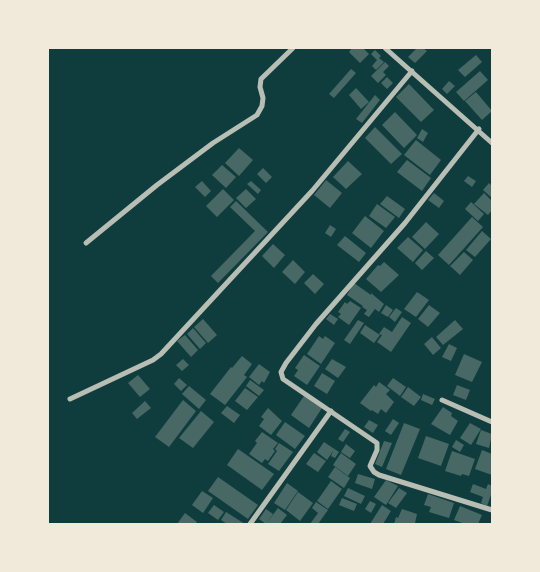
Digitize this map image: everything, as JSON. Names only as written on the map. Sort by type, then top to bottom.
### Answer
[{"type":"street","points":[[86,243],[157,185],[213,143],[257,115],[262,106],[263,98],[260,87],[261,79],[293,48]]},
{"type":"street","points":[[385,48],[492,143]]},
{"type":"street","points":[[70,399],[133,370],[161,354],[312,191],[412,71]]},
{"type":"street","points":[[478,129],[405,223],[316,324],[282,368],[281,372],[284,379],[377,443],[377,450],[370,466],[374,472],[492,510]]},
{"type":"street","points":[[442,400],[492,422]]},
{"type":"street","points":[[250,524],[331,411]]},
{"type":"building","points":[[352,48],[363,48],[369,54],[360,63],[349,52]]},
{"type":"building","points":[[417,48],[423,48],[427,51],[415,63],[408,57]]},
{"type":"building","points":[[375,50],[381,56],[379,58],[384,62],[376,70],[372,66],[377,60],[371,54]]},
{"type":"building","points":[[476,55],[482,62],[465,77],[458,70]]},
{"type":"building","points":[[385,62],[389,66],[383,72],[386,75],[378,83],[371,76]]},
{"type":"building","points":[[351,69],[356,73],[334,98],[329,94]]},
{"type":"building","points":[[480,71],[488,80],[464,101],[456,92]]},
{"type":"building","points":[[387,77],[393,83],[387,89],[381,83]]},
{"type":"building","points":[[449,81],[455,86],[447,94],[442,89]]},
{"type":"building","points":[[409,84],[434,110],[421,122],[396,97]]},
{"type":"building","points":[[356,88],[369,102],[361,109],[349,95]]},
{"type":"building","points":[[476,92],[492,111],[482,120],[465,101]]},
{"type":"building","points":[[375,95],[380,100],[362,123],[356,119]]},
{"type":"building","points":[[395,112],[417,135],[404,148],[382,125]]},
{"type":"building","points":[[375,127],[402,154],[391,164],[365,138]]},
{"type":"building","points":[[422,129],[428,133],[423,142],[417,138]]},
{"type":"building","points":[[416,140],[441,160],[430,175],[404,155]]},
{"type":"building","points":[[239,148],[253,160],[239,176],[225,163]]},
{"type":"building","points":[[407,160],[431,178],[422,191],[397,172]]},
{"type":"building","points":[[348,161],[362,174],[346,189],[333,177]]},
{"type":"building","points":[[222,165],[236,177],[226,188],[212,175]]},
{"type":"building","points":[[263,168],[272,177],[266,183],[257,174]]},
{"type":"building","points":[[468,176],[476,181],[472,187],[464,181]]},
{"type":"building","points":[[326,180],[342,193],[330,208],[314,195]]},
{"type":"building","points":[[202,181],[211,191],[205,197],[195,187]]},
{"type":"building","points":[[251,181],[261,190],[258,194],[247,184]]},
{"type":"building","points":[[489,183],[492,186],[492,198],[483,190]]},
{"type":"building","points":[[223,189],[234,200],[217,217],[206,206]]},
{"type":"building","points":[[246,189],[256,199],[246,208],[236,198]]},
{"type":"building","points":[[434,193],[444,201],[439,208],[428,200]]},
{"type":"building","points":[[484,193],[492,201],[492,210],[488,215],[474,204]]},
{"type":"building","points":[[387,196],[405,209],[399,218],[380,204]]},
{"type":"building","points":[[236,201],[268,232],[218,283],[211,276],[255,231],[230,207]]},
{"type":"building","points":[[471,202],[484,214],[478,221],[465,209]]},
{"type":"building","points":[[377,204],[395,217],[386,228],[369,216]]},
{"type":"building","points":[[365,216],[384,231],[371,248],[352,233]]},
{"type":"building","points":[[472,217],[483,227],[449,265],[438,255]]},
{"type":"building","points":[[426,222],[439,234],[425,249],[412,237]]},
{"type":"building","points":[[330,225],[336,229],[331,237],[325,233]]},
{"type":"building","points":[[482,231],[491,239],[475,257],[466,250]]},
{"type":"building","points":[[345,236],[366,253],[359,262],[337,245]]},
{"type":"building","points":[[408,237],[423,250],[413,262],[397,248]]},
{"type":"building","points":[[273,244],[285,255],[274,268],[262,256]]},
{"type":"building","points":[[426,251],[434,258],[422,270],[415,263]]},
{"type":"building","points":[[464,252],[473,260],[460,275],[450,266]]},
{"type":"building","points":[[293,260],[305,272],[295,284],[282,272]]},
{"type":"building","points":[[384,262],[399,275],[381,292],[366,279],[378,265],[380,266]]},
{"type":"building","points":[[313,274],[324,284],[315,294],[304,283]]},
{"type":"building","points":[[354,283],[371,295],[371,293],[384,304],[379,312],[375,309],[369,317],[364,314],[367,310],[363,306],[347,295]]},
{"type":"building","points":[[417,292],[429,300],[416,317],[404,309]]},
{"type":"building","points":[[350,301],[361,308],[349,325],[338,317],[341,314],[338,312],[345,302],[347,304]]},
{"type":"building","points":[[386,305],[393,310],[388,317],[381,313]]},
{"type":"building","points":[[429,305],[440,313],[428,327],[418,319]]},
{"type":"building","points":[[396,308],[402,312],[395,322],[389,317]]},
{"type":"building","points":[[330,314],[338,319],[334,325],[326,319]]},
{"type":"building","points":[[402,317],[411,323],[391,352],[377,342],[382,335],[379,334],[384,327],[392,332]]},
{"type":"building","points":[[203,319],[217,335],[208,343],[194,327]]},
{"type":"building","points":[[358,320],[364,323],[350,344],[344,340]]},
{"type":"building","points":[[455,320],[463,329],[443,345],[436,337]]},
{"type":"building","points":[[365,325],[380,335],[374,343],[360,333]]},
{"type":"building","points":[[193,328],[206,343],[200,349],[187,334]]},
{"type":"building","points":[[185,335],[198,350],[191,357],[177,341]]},
{"type":"building","points":[[319,336],[323,339],[325,336],[335,343],[321,364],[307,354]]},
{"type":"building","points":[[432,337],[441,348],[433,355],[424,344]]},
{"type":"building","points":[[449,344],[457,348],[451,361],[442,357]]},
{"type":"building","points":[[464,354],[482,362],[472,382],[455,375]]},
{"type":"building","points":[[304,355],[320,366],[307,385],[294,376],[298,370],[295,368]]},
{"type":"building","points":[[242,356],[252,364],[244,375],[247,377],[225,405],[210,394]]},
{"type":"building","points":[[183,359],[189,365],[182,371],[176,365]]},
{"type":"building","points":[[332,359],[346,367],[338,378],[325,369]]},
{"type":"building","points":[[259,364],[270,372],[264,383],[262,381],[259,385],[249,377]]},
{"type":"building","points":[[322,373],[335,381],[327,394],[314,386]]},
{"type":"building","points":[[138,375],[150,389],[140,397],[128,383]]},
{"type":"building","points":[[179,378],[187,385],[181,391],[174,384]]},
{"type":"building","points":[[393,378],[406,387],[400,396],[387,386]]},
{"type":"building","points":[[250,380],[264,390],[259,396],[246,386]]},
{"type":"building","points":[[379,382],[390,390],[386,394],[394,402],[386,413],[381,409],[378,414],[360,403],[374,385],[376,387]]},
{"type":"building","points":[[457,385],[470,390],[466,400],[453,395]]},
{"type":"building","points":[[189,386],[206,400],[199,409],[182,394]]},
{"type":"building","points":[[408,387],[421,397],[414,406],[401,397]]},
{"type":"building","points":[[245,388],[258,397],[247,410],[235,401]]},
{"type":"building","points":[[423,394],[435,399],[432,405],[421,400]]},
{"type":"building","points":[[304,396],[322,408],[309,428],[291,415]]},
{"type":"building","points":[[183,400],[196,411],[169,447],[155,437]]},
{"type":"building","points":[[145,401],[151,408],[137,419],[132,413]]},
{"type":"building","points":[[227,406],[240,415],[234,423],[221,413]]},
{"type":"building","points":[[443,407],[452,413],[451,416],[458,421],[450,435],[431,424]]},
{"type":"building","points":[[268,408],[282,421],[271,435],[259,426],[264,419],[261,417]]},
{"type":"building","points":[[201,411],[214,422],[193,448],[179,438]]},
{"type":"building","points":[[393,419],[399,423],[391,435],[385,431]]},
{"type":"building","points":[[369,420],[378,425],[373,433],[364,427]]},
{"type":"building","points":[[285,422],[305,436],[295,449],[276,435]]},
{"type":"building","points":[[404,423],[420,429],[401,475],[386,469]]},
{"type":"building","points":[[470,423],[481,429],[471,445],[460,438]]},
{"type":"building","points":[[345,429],[350,432],[343,442],[338,439]]},
{"type":"building","points":[[481,430],[492,434],[489,448],[476,444]]},
{"type":"building","points":[[262,432],[278,443],[268,461],[265,459],[262,463],[249,454]]},
{"type":"building","points":[[426,436],[449,444],[441,466],[418,458]]},
{"type":"building","points":[[456,440],[464,445],[460,452],[452,447]]},
{"type":"building","points":[[384,441],[392,443],[382,467],[375,464]]},
{"type":"building","points":[[324,442],[339,452],[335,458],[331,456],[333,451],[327,460],[317,452]]},
{"type":"building","points":[[279,443],[293,452],[279,471],[268,464],[277,451],[275,449]]},
{"type":"building","points":[[346,444],[355,451],[350,458],[341,452]]},
{"type":"building","points":[[238,449],[274,474],[262,490],[227,465]]},
{"type":"building","points":[[482,450],[492,454],[492,475],[475,469]]},
{"type":"building","points":[[452,451],[475,459],[469,476],[462,474],[461,476],[445,471]]},
{"type":"building","points":[[314,453],[326,461],[318,472],[306,464]]},
{"type":"building","points":[[341,453],[356,464],[348,476],[333,465]]},
{"type":"building","points":[[335,467],[350,478],[344,488],[328,477]]},
{"type":"building","points":[[358,474],[375,479],[372,489],[355,483]]},
{"type":"building","points":[[218,477],[258,505],[248,519],[208,491]]},
{"type":"building","points":[[386,480],[398,486],[386,505],[374,497]]},
{"type":"building","points":[[331,481],[342,489],[328,509],[317,501]]},
{"type":"building","points":[[287,483],[298,491],[285,510],[274,503]]},
{"type":"building","points":[[473,484],[486,489],[488,484],[492,486],[487,506],[481,503],[483,497],[470,492]]},
{"type":"building","points":[[348,488],[365,496],[361,504],[344,496]]},
{"type":"building","points":[[399,488],[407,493],[396,508],[388,503]]},
{"type":"building","points":[[202,491],[213,498],[203,513],[192,505]]},
{"type":"building","points":[[298,492],[313,503],[300,521],[286,510]]},
{"type":"building","points":[[428,494],[454,503],[449,518],[429,512],[431,507],[424,505]]},
{"type":"building","points":[[342,498],[357,504],[354,511],[339,505]]},
{"type":"building","points":[[370,501],[376,504],[371,513],[365,509]]},
{"type":"building","points":[[316,502],[328,510],[318,524],[310,524],[318,513],[312,508]]},
{"type":"building","points":[[214,505],[224,512],[218,520],[208,513]]},
{"type":"building","points":[[382,505],[391,511],[383,524],[370,524]]},
{"type":"building","points":[[460,506],[482,515],[478,524],[465,524],[454,520]]},
{"type":"building","points":[[278,508],[287,515],[280,524],[266,524]]},
{"type":"building","points":[[266,509],[273,514],[266,524],[259,519]]},
{"type":"building","points":[[402,509],[417,514],[415,523],[419,524],[394,524],[396,517],[398,518]]},
{"type":"building","points":[[226,512],[245,524],[227,524],[221,520]]},
{"type":"building","points":[[185,513],[197,522],[195,524],[177,524]]}]
